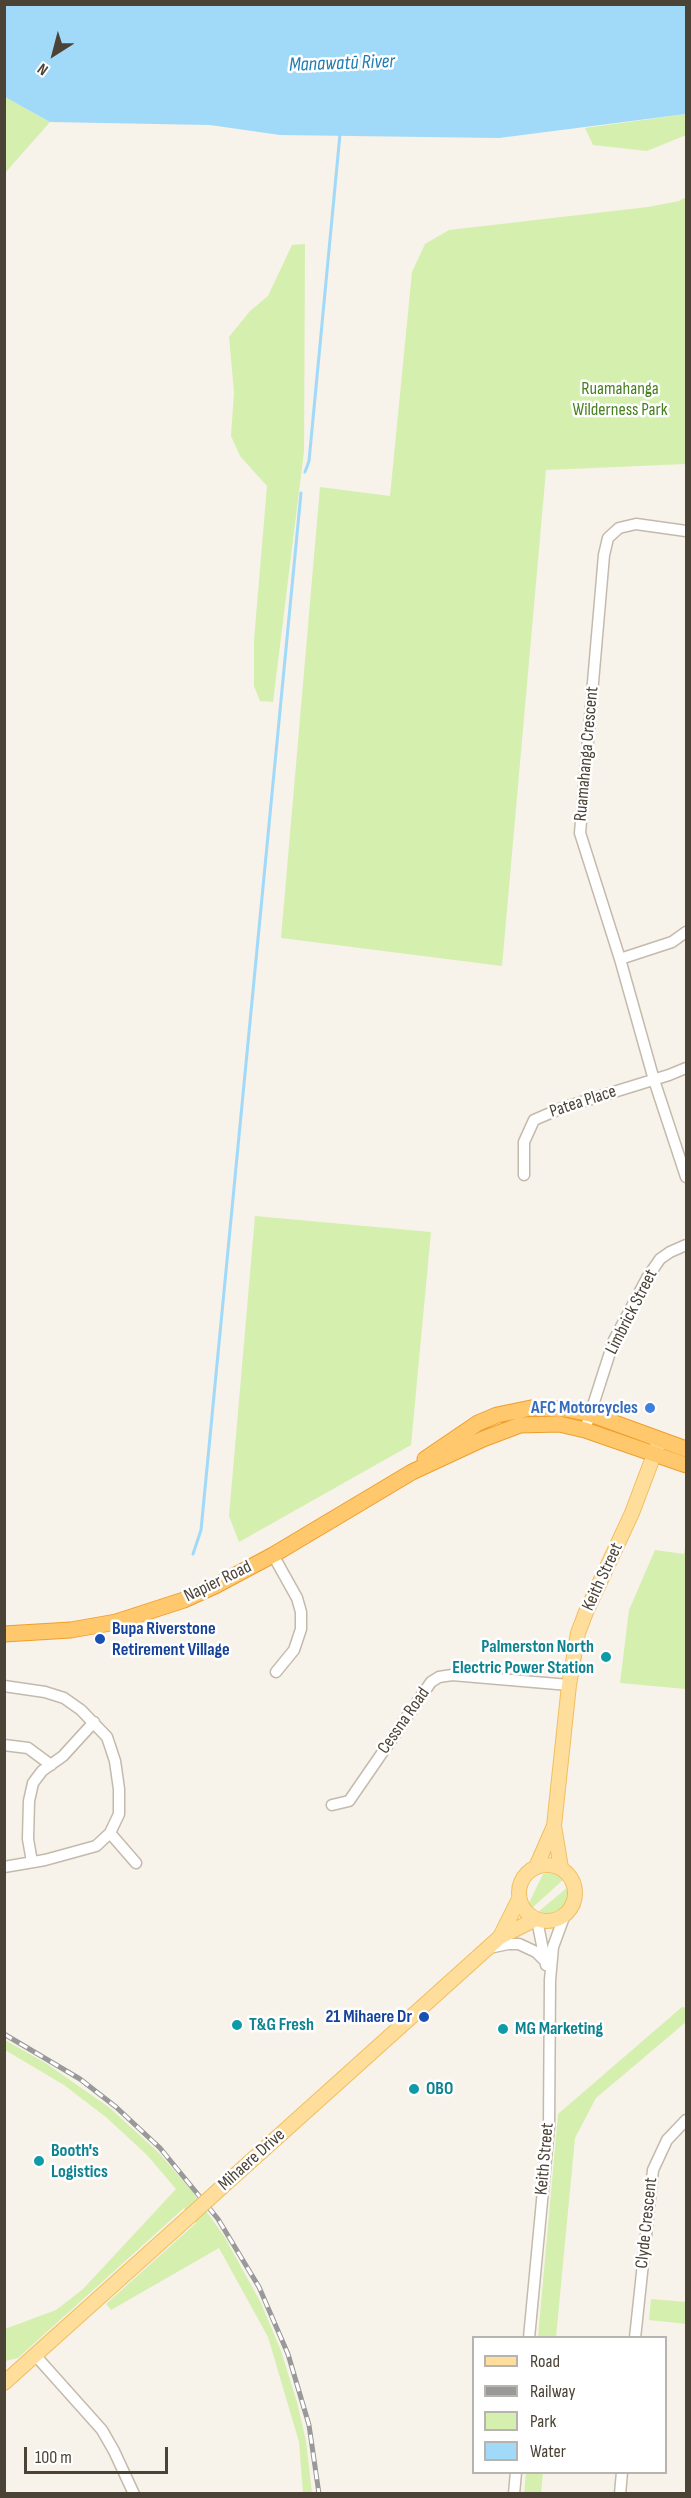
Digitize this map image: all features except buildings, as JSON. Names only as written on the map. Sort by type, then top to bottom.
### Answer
[{"type":"highway","name":"Napier Road","points":[[412,1472],[420,1463],[478,1423],[514,1410],[546,1408],[590,1414],[657,1447],[687,1465]]},
{"type":"highway","name":"Napier Road","points":[[4,1635],[71,1630],[145,1614],[215,1586],[273,1555],[412,1472],[483,1439],[520,1425],[559,1424],[657,1447],[687,1449]]},
{"type":"main road","name":"Keith Street","points":[[561,1868],[554,1826],[569,1685],[579,1633],[586,1612],[632,1513],[657,1447]]},
{"type":"main road","name":"Keith Street","points":[[536,1867],[554,1826]]},
{"type":"main road","points":[[550,1865],[561,1868],[572,1878],[576,1893],[573,1906],[564,1917],[550,1922],[536,1919],[528,1915],[519,1899],[520,1883],[529,1871],[536,1867],[550,1865]]},
{"type":"main road","name":"Mihaere Drive","points":[[500,1937],[519,1899]]},
{"type":"main road","name":"Mihaere Drive","points":[[4,2383],[487,1948],[500,1937],[536,1919]]},
{"type":"street","name":"Ruamahanga Crescent","points":[[687,531],[636,524],[626,525],[613,531],[608,538],[604,555],[580,832],[620,959],[654,1080],[687,1177]]},
{"type":"street","points":[[620,959],[672,942],[687,932]]},
{"type":"street","points":[[654,1080],[687,1068]]},
{"type":"street","name":"Patea Place","points":[[524,1175],[524,1142],[534,1120],[562,1108],[654,1080]]},
{"type":"street","name":"Limbrick Street","points":[[585,1430],[614,1340],[652,1268],[669,1251],[687,1245]]},
{"type":"street","points":[[273,1555],[297,1598],[301,1612],[301,1629],[294,1650],[276,1672]]},
{"type":"street","name":"Cessna Road","points":[[332,1805],[349,1801],[431,1683],[439,1677],[452,1675],[569,1685]]},
{"type":"street","points":[[4,1686],[57,1695],[81,1710],[107,1737],[115,1761],[119,1789],[119,1814],[110,1833],[96,1846],[4,1867]]},
{"type":"street","points":[[32,1862],[28,1839],[31,1791],[36,1777],[63,1756],[94,1722]]},
{"type":"street","points":[[4,1745],[28,1748],[51,1765]]},
{"type":"street","points":[[110,1833],[136,1863]]},
{"type":"street","name":"Keith Street","points":[[529,2336],[549,2127],[550,1980],[554,1947],[564,1917]]},
{"type":"street","name":"Keith Street","points":[[536,1919],[550,1980]]},
{"type":"street","points":[[487,1948],[519,1944],[536,1952],[545,1961]]},
{"type":"street","name":"Clyde Crescent","points":[[636,2336],[652,2170],[667,2140],[687,2120]]},
{"type":"street","points":[[35,2355],[102,2430],[134,2493]]},
{"type":"street","points":[[514,2493],[516,2474]]},
{"type":"street","points":[[620,2493],[622,2474]]},
{"type":"green space","points":[[5,97],[50,122],[5,173]]},
{"type":"green space","points":[[686,114],[686,135],[647,151],[593,145],[585,128]]},
{"type":"green space","name":"Ruamahanga Wilderness Park","points":[[686,197],[686,464],[546,470],[502,966],[281,938],[320,487],[390,496],[412,272],[425,244],[449,230],[648,207],[679,201]]},
{"type":"green space","points":[[305,244],[304,451],[273,702],[260,701],[254,686],[254,640],[267,486],[240,456],[231,436],[234,392],[229,337],[250,311],[268,296],[292,245]]},
{"type":"green space","points":[[255,1216],[431,1232],[411,1445],[239,1542],[229,1516]]},
{"type":"green space","points":[[686,1540],[686,1689],[620,1683],[629,1610],[655,1550],[684,1554]]},
{"type":"green space","points":[[551,1873],[564,1879],[532,1908],[529,1903],[543,1874]]},
{"type":"green space","points":[[568,1887],[569,1896],[565,1906],[559,1911],[551,1914],[538,1912]]},
{"type":"green space","points":[[682,2007],[686,2008],[686,2022],[596,2098],[575,2138],[556,2336],[538,2336],[558,2114]]},
{"type":"green space","points":[[5,2040],[47,2064],[110,2108],[159,2153],[191,2190],[224,2236],[261,2303],[281,2351],[306,2441],[312,2493],[303,2493],[299,2442],[268,2337],[219,2248],[111,2310],[106,2304],[196,2223],[184,2208],[18,2358],[5,2361],[5,2329],[56,2310],[83,2289],[176,2189],[147,2155],[107,2118],[64,2085],[5,2050]]},
{"type":"green space","points":[[651,2299],[686,2302],[686,2324],[649,2320]]},
{"type":"green space","points":[[526,2474],[543,2474],[541,2493],[524,2493]]},
{"type":"water","name":"Manawatū River","points":[[4,5],[686,5],[686,114],[499,138],[280,135],[210,125],[50,122],[5,97]]},
{"type":"waterway","points":[[305,472],[309,461],[340,134]]},
{"type":"waterway","points":[[193,1554],[201,1530],[301,493]]},
{"type":"railway","points":[[4,2034],[80,2079],[116,2107],[160,2148],[218,2219],[259,2287],[288,2354],[309,2425],[319,2494]]},
{"type":"place","name":"AFC Motorcycles","points":[[650,1408]]},
{"type":"place","name":"Bupa Riverstone Retirement Village","points":[[100,1639]]},
{"type":"place","name":"Palmerston North Electric Power Station","points":[[606,1657]]},
{"type":"place","name":"21 Mihaere Dr","points":[[424,2017]]},
{"type":"place","name":"T&G Fresh","points":[[237,2025]]},
{"type":"place","name":"MG Marketing","points":[[503,2029]]},
{"type":"place","name":"OBO","points":[[414,2089]]},
{"type":"place","name":"Booth's Logistics","points":[[39,2161]]}]
